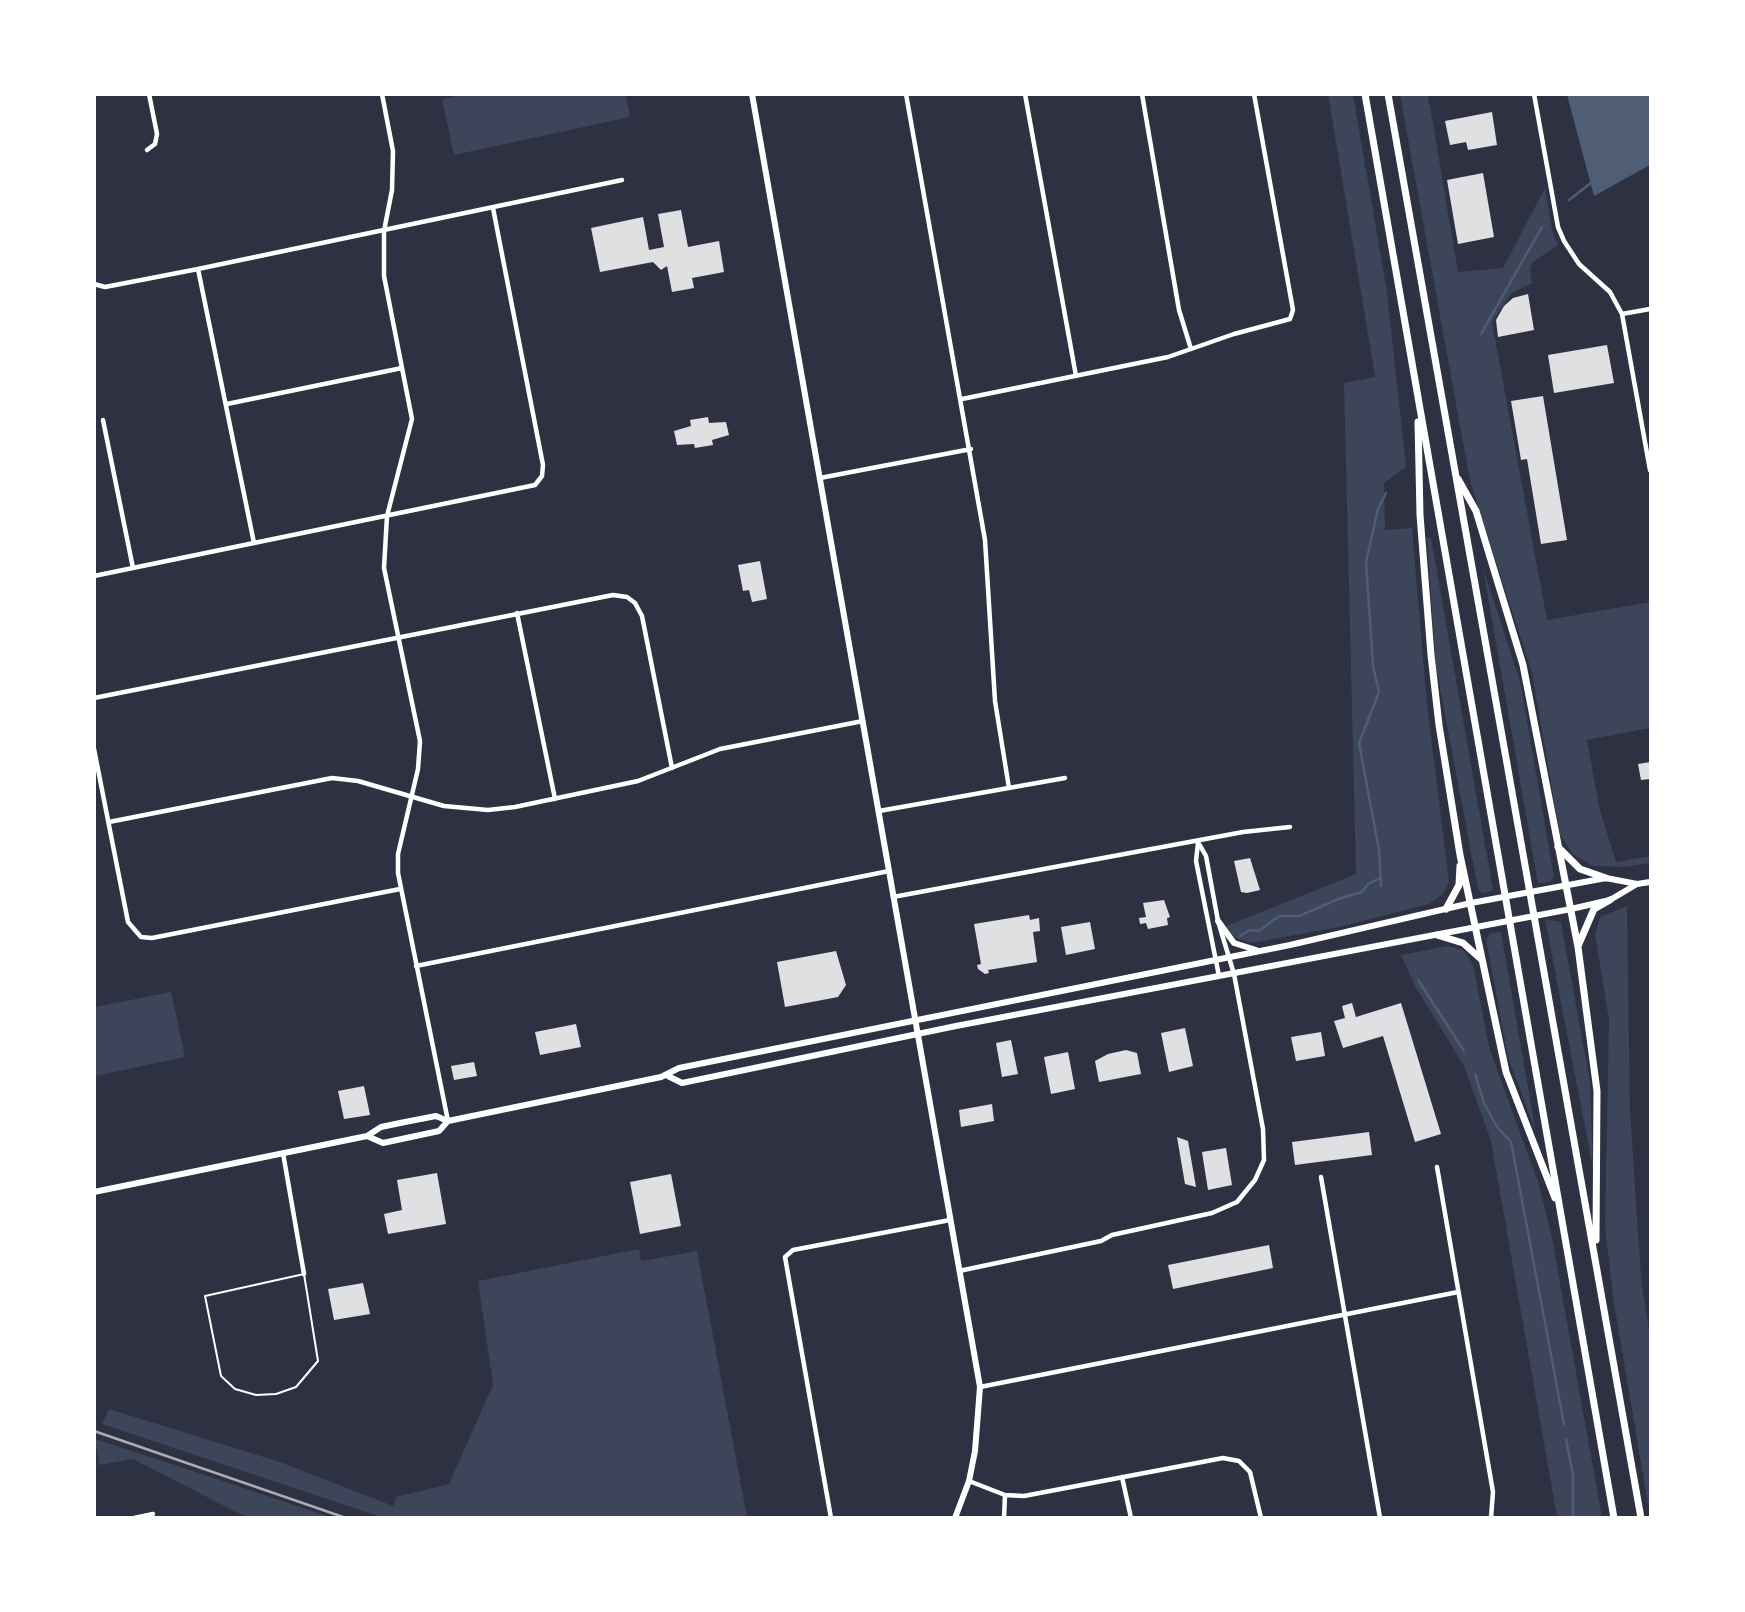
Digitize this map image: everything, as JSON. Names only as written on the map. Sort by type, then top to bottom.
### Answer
[{"type":"highway","points":[[1365,94],[1614,1517]]},
{"type":"highway","points":[[1388,94],[1641,1517]]},
{"type":"highway","points":[[1418,397],[1420,515],[1431,655],[1460,855],[1506,1072],[1561,1212]]},
{"type":"highway","points":[[1455,474],[1476,511],[1523,665],[1578,947],[1597,1091],[1595,1255]]},
{"type":"highway","points":[[1556,843],[1580,869],[1606,878]]},
{"type":"highway","points":[[1446,909],[1459,884],[1460,855]]},
{"type":"highway","points":[[1578,947],[1594,909],[1610,900]]},
{"type":"highway","points":[[1437,935],[1463,943],[1482,960]]},
{"type":"main road","points":[[752,94],[980,1387],[975,1451],[969,1481],[955,1517]]},
{"type":"main road","points":[[94,1192],[367,1136],[381,1128],[436,1116],[448,1121],[668,1076],[679,1068],[1262,951],[1565,885],[1606,878],[1637,884],[1650,882]]},
{"type":"main road","points":[[668,1076],[682,1083],[1571,909],[1610,900],[1637,884]]},
{"type":"main road","points":[[1218,921],[1234,943],[1262,951]]},
{"type":"main road","points":[[795,1045],[798,1059]]},
{"type":"main road","points":[[367,1136],[383,1143],[439,1131],[448,1121]]},
{"type":"street","points":[[147,150],[155,144],[157,134],[149,94]]},
{"type":"street","points":[[383,94],[393,151],[392,190],[384,231],[384,276],[412,419],[387,516],[384,568],[420,741],[418,769],[398,854],[400,889],[448,1121]]},
{"type":"street","points":[[906,94],[985,540],[995,701],[1009,788]]},
{"type":"street","points":[[1025,94],[1076,376]]},
{"type":"street","points":[[1142,94],[1179,310],[1191,349]]},
{"type":"street","points":[[962,399],[1168,358],[1234,334],[1290,319],[1293,310],[1254,94]]},
{"type":"street","points":[[1534,94],[1558,227],[1579,264],[1610,292],[1622,314],[1650,470]]},
{"type":"street","points":[[96,285],[105,287],[198,269],[622,180]]},
{"type":"street","points":[[94,576],[528,487],[542,476],[544,465],[493,208]]},
{"type":"street","points":[[198,269],[254,544]]},
{"type":"street","points":[[1622,314],[1650,309]]},
{"type":"street","points":[[227,404],[402,369]]},
{"type":"street","points":[[103,420],[133,568]]},
{"type":"street","points":[[819,479],[971,449]]},
{"type":"street","points":[[94,698],[613,594],[627,597],[635,603],[642,616],[672,768]]},
{"type":"street","points":[[517,613],[555,799]]},
{"type":"street","points":[[108,822],[332,778],[358,781],[444,806],[488,810],[638,781],[720,749],[863,721]]},
{"type":"street","points":[[94,748],[128,922],[141,937],[152,938],[400,889]]},
{"type":"street","points":[[879,811],[1065,778]]},
{"type":"street","points":[[893,897],[1243,832],[1290,827]]},
{"type":"street","points":[[959,1272],[1212,1213],[1237,1202],[1246,1193],[1264,1160],[1265,1136],[1234,974],[1218,921],[1206,856],[1198,842]]},
{"type":"street","points":[[1198,842],[1196,861],[1219,976]]},
{"type":"street","points":[[416,966],[889,871]]},
{"type":"street","points":[[283,1153],[304,1274]]},
{"type":"street","points":[[1437,1167],[1495,1503],[1491,1517]]},
{"type":"street","points":[[1321,1177],[1380,1517]]},
{"type":"street","points":[[831,1517],[785,1257],[793,1250],[950,1220]]},
{"type":"street","points":[[980,1387],[1458,1292]]},
{"type":"street","points":[[969,1481],[1005,1495],[1024,1496],[1223,1458],[1242,1464],[1253,1480],[1261,1517]]},
{"type":"street","points":[[1122,1477],[1131,1517]]},
{"type":"street","points":[[1004,1517],[1005,1495]]},
{"type":"street","points":[[134,1517],[153,1514]]},
{"type":"lane","points":[[304,1274],[318,1361],[296,1387],[276,1394],[256,1395],[235,1389],[220,1376],[205,1296],[304,1274]]},
{"type":"shaded area","points":[[466,94],[626,95],[630,117],[454,155],[442,99]]},
{"type":"shaded area","points":[[1328,95],[1353,95],[1387,292],[1406,467],[1384,483],[1385,530],[1412,528],[1427,705],[1449,882],[1443,894],[1429,904],[1339,927],[1252,943],[1235,938],[1226,926],[1356,874],[1344,383],[1375,377]]},
{"type":"shaded area","points":[[1400,95],[1428,95],[1458,272],[1503,268],[1545,188],[1552,230],[1558,245],[1533,262],[1530,268],[1532,283],[1511,294],[1492,322],[1547,620],[1650,602],[1650,728],[1587,740],[1599,807],[1616,862],[1650,856],[1650,863],[1624,867],[1593,866],[1573,854],[1560,835],[1532,673],[1470,481]]},
{"type":"shaded area","points":[[1567,95],[1650,95],[1650,165],[1594,196]]},
{"type":"shaded area","points":[[1427,538],[1431,538],[1493,890],[1482,894],[1478,889],[1436,667]]},
{"type":"shaded area","points":[[1483,568],[1520,681],[1554,876],[1550,882],[1538,884]]},
{"type":"shaded area","points":[[1627,906],[1630,1111],[1641,1278],[1650,1336],[1650,1516],[1614,1303],[1605,1227],[1609,1020],[1595,935],[1600,917]]},
{"type":"shaded area","points":[[1545,919],[1561,922],[1590,1082],[1593,1169]]},
{"type":"shaded area","points":[[1501,932],[1536,1133],[1508,1057],[1486,939],[1490,933]]},
{"type":"shaded area","points":[[1448,946],[1463,950],[1473,964],[1489,1047],[1539,1185],[1551,1233],[1602,1517],[1557,1517],[1491,1141],[1464,1066],[1415,986],[1401,955]]},
{"type":"shaded area","points":[[171,992],[185,1057],[95,1076],[95,1007]]},
{"type":"shaded area","points":[[639,1249],[641,1261],[697,1251],[747,1517],[381,1517],[102,1424],[109,1409],[280,1462],[393,1506],[396,1497],[449,1484],[493,1385],[478,1281]]},
{"type":"shaded area","points":[[95,1439],[330,1517],[246,1517],[133,1459],[99,1465]]},
{"type":"building","points":[[1492,112],[1497,145],[1468,150],[1466,142],[1450,145],[1445,121]]},
{"type":"building","points":[[1483,173],[1494,237],[1458,244],[1447,180]]},
{"type":"building","points":[[681,210],[688,247],[719,241],[724,272],[692,278],[694,288],[672,292],[667,266],[661,270],[653,262],[600,272],[591,228],[643,217],[649,250],[664,247],[658,214]]},
{"type":"building","points":[[1528,294],[1534,330],[1498,337],[1496,320],[1504,306],[1513,298]]},
{"type":"building","points":[[1607,345],[1614,383],[1554,393],[1548,355]]},
{"type":"building","points":[[1543,396],[1567,540],[1541,544],[1527,459],[1521,460],[1511,401]]},
{"type":"building","points":[[708,417],[709,423],[726,422],[729,435],[712,440],[713,445],[695,448],[694,444],[677,445],[674,431],[691,426],[690,420]]},
{"type":"building","points":[[760,561],[767,599],[752,602],[749,590],[743,591],[738,565]]},
{"type":"building","points":[[1650,762],[1650,779],[1641,780],[1638,764]]},
{"type":"building","points":[[1250,858],[1260,890],[1241,892],[1234,861]]},
{"type":"building","points":[[1164,900],[1170,917],[1167,918],[1168,925],[1148,929],[1146,923],[1140,924],[1139,918],[1146,917],[1143,903]]},
{"type":"building","points":[[1029,915],[1030,920],[1039,918],[1040,931],[1033,932],[1037,962],[988,970],[989,973],[985,974],[978,969],[977,965],[981,964],[974,924]]},
{"type":"building","points":[[1090,922],[1095,949],[1066,955],[1061,927]]},
{"type":"building","points":[[836,951],[846,985],[838,997],[785,1007],[777,962]]},
{"type":"building","points":[[1352,1003],[1356,1017],[1401,1003],[1441,1134],[1415,1142],[1383,1036],[1343,1048],[1334,1021],[1345,1018],[1342,1006]]},
{"type":"building","points":[[576,1024],[581,1047],[540,1055],[535,1032]]},
{"type":"building","points":[[1185,1028],[1193,1066],[1169,1072],[1161,1033]]},
{"type":"building","points":[[1321,1032],[1325,1056],[1296,1061],[1291,1037]]},
{"type":"building","points":[[1011,1040],[1018,1074],[1002,1077],[996,1043]]},
{"type":"building","points":[[1126,1050],[1137,1053],[1141,1074],[1099,1082],[1095,1061],[1108,1054]]},
{"type":"building","points":[[1068,1052],[1075,1089],[1051,1094],[1044,1057]]},
{"type":"building","points":[[474,1062],[477,1076],[454,1080],[451,1066]]},
{"type":"building","points":[[364,1086],[370,1115],[344,1119],[338,1091]]},
{"type":"building","points":[[992,1104],[994,1121],[961,1127],[959,1110]]},
{"type":"building","points":[[1369,1132],[1372,1155],[1295,1165],[1292,1142]]},
{"type":"building","points":[[1177,1137],[1188,1141],[1196,1187],[1185,1184]]},
{"type":"building","points":[[1226,1148],[1232,1185],[1208,1190],[1202,1152]]},
{"type":"building","points":[[437,1173],[446,1224],[388,1234],[384,1214],[402,1210],[397,1180]]},
{"type":"building","points":[[671,1174],[681,1226],[640,1234],[630,1182]]},
{"type":"building","points":[[1269,1245],[1273,1268],[1173,1289],[1168,1265]]},
{"type":"building","points":[[363,1283],[370,1314],[334,1320],[328,1289]]},
{"type":"waterway","points":[[1569,200],[1591,183]]},
{"type":"waterway","points":[[1481,334],[1542,227]]},
{"type":"waterway","points":[[1381,886],[1379,850],[1359,743],[1379,692],[1373,666],[1366,562],[1378,509],[1386,493]]},
{"type":"waterway","points":[[1240,936],[1250,930],[1259,931],[1279,916],[1299,916],[1362,892],[1368,884],[1380,878]]},
{"type":"waterway","points":[[1418,980],[1464,1051]]},
{"type":"waterway","points":[[1475,1074],[1484,1103],[1497,1127],[1511,1142],[1564,1424]]},
{"type":"waterway","points":[[1566,1439],[1573,1475],[1573,1518]]},
{"type":"railway","points":[[94,1431],[346,1518]]}]
